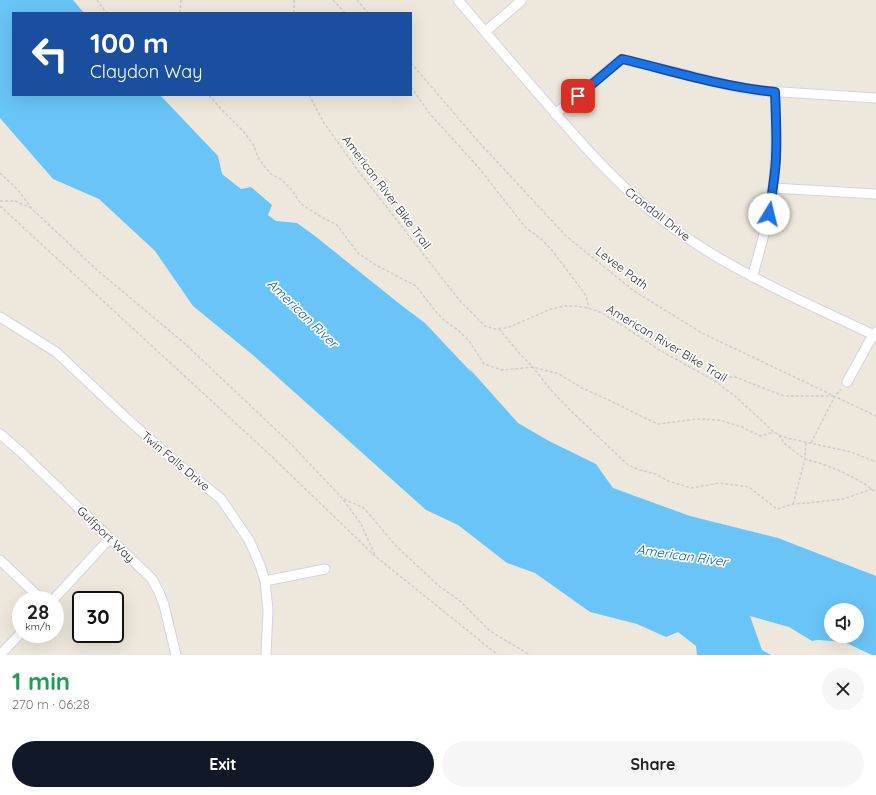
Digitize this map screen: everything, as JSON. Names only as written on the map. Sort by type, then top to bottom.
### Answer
[{"type":"street","name":"Crondall Drive","points":[[458,0],[591,155],[619,183],[664,222],[731,266],[875,335]]},
{"type":"street","points":[[485,32],[521,1]]},
{"type":"street","points":[[555,114],[622,59],[752,90],[876,98]]},
{"type":"street","points":[[752,277],[762,244],[773,188],[777,127],[775,92]]},
{"type":"street","points":[[773,188],[876,194]]},
{"type":"street","name":"Twin Falls Drive","points":[[0,317],[56,352],[123,415],[178,464],[221,499],[249,540],[265,581],[268,610],[266,655]]},
{"type":"street","points":[[847,382],[875,335]]},
{"type":"street","name":"Gulfport Way","points":[[0,434],[21,452],[152,579],[164,606],[176,655]]},
{"type":"street","points":[[61,591],[110,538]]},
{"type":"street","points":[[0,560],[33,591]]},
{"type":"street","points":[[265,581],[325,569]]},
{"type":"street","points":[[0,655],[12,642]]},
{"type":"path","points":[[97,0],[107,12]]},
{"type":"path","points":[[180,12],[181,0]]},
{"type":"path","points":[[294,0],[294,12]]},
{"type":"path","points":[[333,0],[344,12]]},
{"type":"path","points":[[357,0],[367,12]]},
{"type":"path","name":"Levee Path","points":[[412,64],[477,140],[566,236],[634,291],[702,333],[876,416]]},
{"type":"path","points":[[412,88],[430,114],[479,168],[526,228],[541,239],[551,249],[585,294],[588,302],[588,308]]},
{"type":"path","points":[[210,96],[243,131],[264,166],[271,174],[282,180],[291,189],[301,204],[323,218],[338,225],[358,253],[374,264],[416,286],[437,313],[470,342],[484,364],[502,370],[533,367],[559,374],[582,388],[658,424],[697,419],[719,420],[742,427],[760,436],[774,432]]},
{"type":"path","name":"American River Bike Trail","points":[[310,96],[324,124],[356,168],[460,301],[485,326],[499,329],[512,326],[551,309],[565,306],[588,308],[600,312],[661,351],[715,381],[736,397],[779,435],[851,452],[876,462]]},
{"type":"path","points":[[0,173],[18,190],[32,209],[97,270],[183,342],[290,443],[342,498],[361,524],[376,556]]},
{"type":"path","points":[[0,201],[15,201],[32,209]]},
{"type":"path","points":[[0,206],[267,452],[376,556],[498,655]]},
{"type":"path","points":[[499,329],[568,408],[628,465],[656,474],[668,481],[691,488],[720,484],[749,487],[777,509],[793,504],[843,499],[872,489]]},
{"type":"path","points":[[715,381],[718,379],[735,377],[784,396],[835,396]]},
{"type":"path","points":[[811,443],[835,396],[847,382]]},
{"type":"path","points":[[779,435],[784,443],[805,459],[838,470],[860,481],[876,492]]},
{"type":"path","points":[[793,504],[805,459],[806,442]]},
{"type":"path","points":[[342,498],[364,508],[396,546],[439,586],[459,600],[490,631],[530,655]]},
{"type":"water","name":"American River","points":[[0,0],[73,0],[83,12],[12,12],[12,96],[161,96],[218,156],[222,174],[241,189],[251,187],[272,205],[268,215],[276,221],[297,223],[425,323],[472,373],[468,367],[518,423],[549,441],[596,464],[613,488],[690,516],[778,538],[876,576],[876,655],[872,655],[846,643],[864,643],[864,603],[824,603],[824,640],[812,641],[789,627],[750,616],[762,650],[771,655],[697,655],[696,646],[678,632],[666,637],[637,624],[590,612],[535,573],[507,563],[458,525],[426,510],[254,356],[193,306],[155,251],[99,199],[53,179],[0,118]]},
{"type":"route","points":[[578,96],[622,59],[732,86],[775,92],[777,127],[776,159],[769,214]]}]
